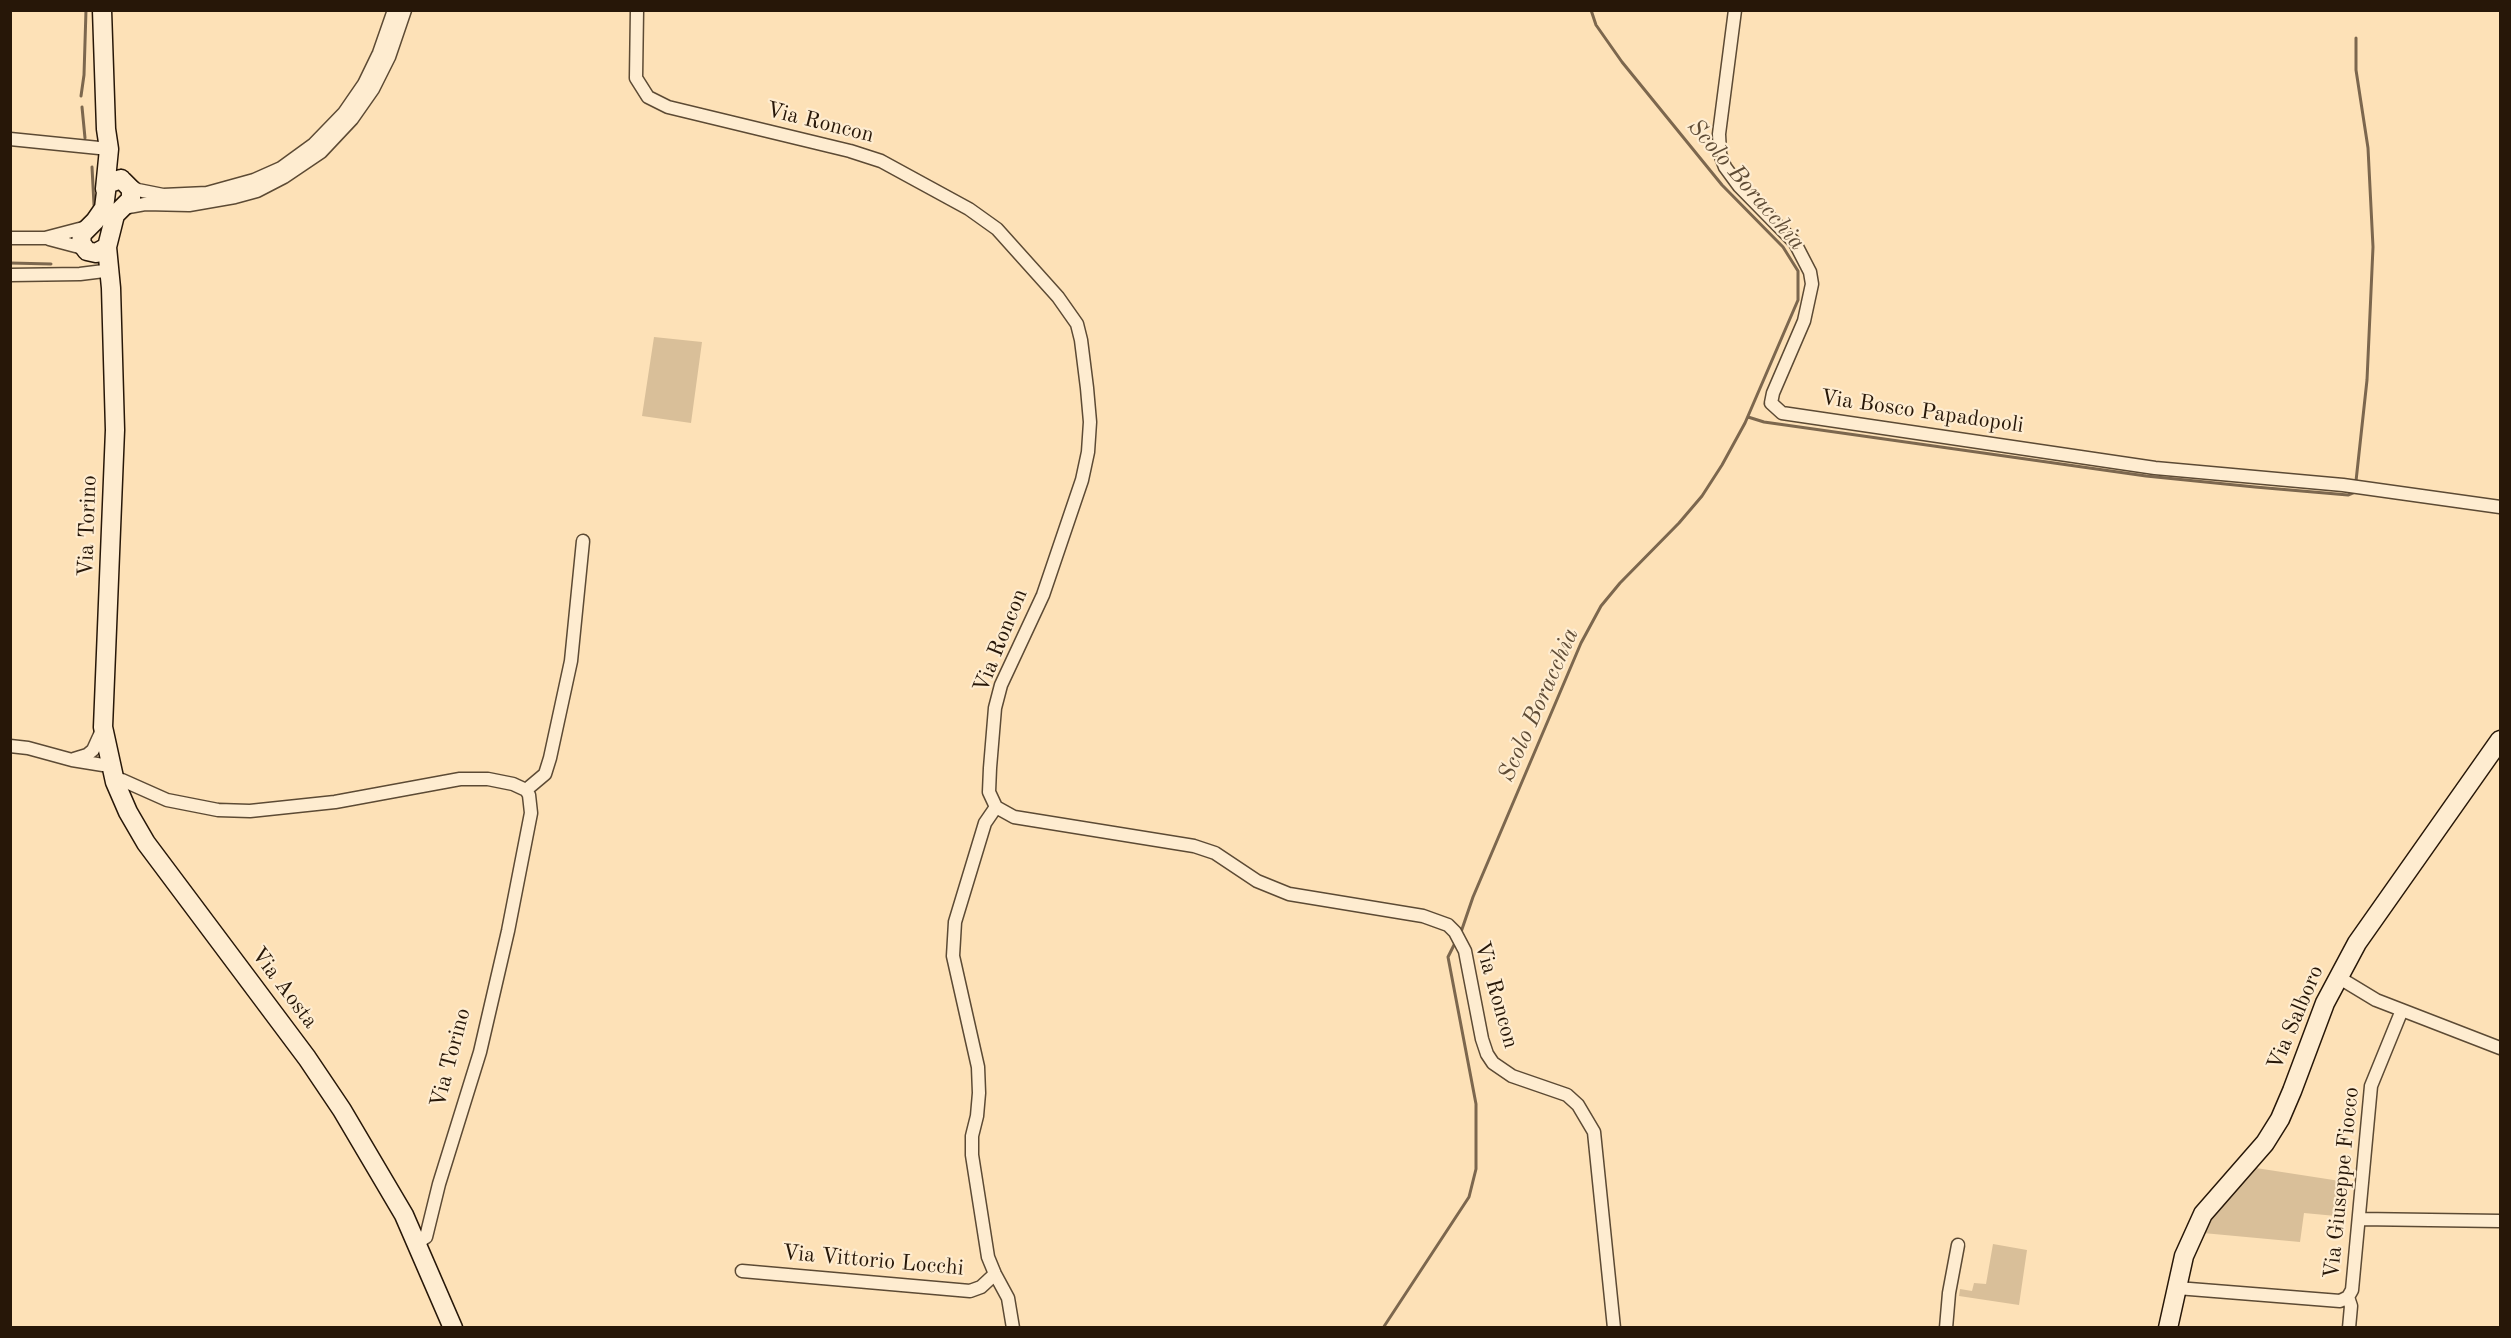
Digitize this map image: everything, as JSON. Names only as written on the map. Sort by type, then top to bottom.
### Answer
[{"type":"street","points":[[94,249],[81,234],[104,208],[109,149],[106,129],[102,10]]},
{"type":"street","points":[[105,189],[111,181],[127,183],[138,190],[163,195],[207,193],[254,180],[281,168],[314,144],[344,113],[364,84],[379,53],[394,10]]},
{"type":"street","points":[[122,208],[145,204],[189,206],[257,191],[284,177],[321,152],[352,119],[373,89],[388,57],[405,10]]},
{"type":"street","name":"Via Roncon","points":[[637,10],[636,78],[648,97],[659,104],[677,110],[850,151],[881,161],[969,209],[997,229],[1058,297],[1077,324],[1088,388],[1090,422],[1088,452],[1082,480],[1043,595],[1001,686],[995,708],[989,792],[996,807],[1014,817],[1194,846],[1215,853],[1257,881],[1289,894],[1424,916],[1448,925],[1458,938],[1482,1039],[1493,1063],[1512,1076],[1567,1095],[1581,1110],[1594,1132],[1614,1328]]},
{"type":"street","name":"Via Bosco Papadopoli","points":[[1735,10],[1719,134],[1720,154],[1725,167],[1739,186],[1795,243],[1810,272],[1812,284],[1804,321],[1773,393],[1772,404],[1782,413],[2155,468],[2343,485],[2500,507]]},
{"type":"street","points":[[10,139],[109,149]]},
{"type":"street","points":[[94,249],[113,219],[131,199],[132,194],[109,149]]},
{"type":"street","points":[[45,238],[87,226]]},
{"type":"street","points":[[10,238],[45,238],[94,249]]},
{"type":"street","name":"Via Torino","points":[[94,249],[111,288],[115,440],[103,727],[112,773]]},
{"type":"street","name":"Via Torino","points":[[94,249],[111,288]]},
{"type":"street","points":[[10,275],[80,274],[104,271]]},
{"type":"street","points":[[10,746],[28,748],[112,773],[122,780],[167,800],[192,807],[250,811],[335,802],[460,779],[499,781],[526,790],[545,774],[550,758],[570,661],[583,541]]},
{"type":"street","points":[[72,760],[87,755],[93,750],[103,727]]},
{"type":"street","name":"Via Salboro","points":[[2168,1328],[2184,1256],[2202,1214],[2253,1158],[2280,1119],[2325,1004],[2357,943],[2500,740]]},
{"type":"street","name":"Via Aosta","points":[[112,773],[128,812],[146,843],[307,1059],[342,1110],[387,1185],[417,1243]]},
{"type":"street","name":"Via Torino","points":[[417,1243],[426,1237],[439,1184],[483,1042],[531,813],[532,804],[526,790]]},
{"type":"street","name":"Via Vittorio Locchi","points":[[996,807],[985,823],[958,912],[953,956],[978,1067],[979,1093],[972,1136],[972,1155],[988,1257],[1008,1298],[1013,1328]]},
{"type":"street","points":[[2338,977],[2376,1000],[2500,1048]]},
{"type":"street","name":"Via Giuseppe Fiocco","points":[[2349,1328],[2351,1306],[2348,1298],[2352,1290],[2360,1219],[2371,1086],[2402,1010]]},
{"type":"street","points":[[2360,1219],[2500,1221]]},
{"type":"street","points":[[417,1243],[453,1328]]},
{"type":"street","points":[[1947,1328],[1949,1293],[1958,1245]]},
{"type":"street","name":"Via Vittorio Locchi","points":[[742,1271],[970,1291],[981,1287],[995,1274]]},
{"type":"street","points":[[2177,1288],[2340,1301],[2348,1298]]},
{"type":"shaded area","points":[[654,337],[702,342],[691,423],[642,416]]},
{"type":"shaded area","points":[[2256,1168],[2340,1181],[2336,1216],[2304,1213],[2300,1242],[2203,1233],[2218,1208],[2221,1209],[2224,1202]]},
{"type":"shaded area","points":[[1993,1244],[2027,1250],[2019,1305],[1959,1296],[1960,1289],[1972,1291],[1974,1283],[1986,1284]]},
{"type":"waterway","points":[[81,96],[86,10]]},
{"type":"waterway","name":"Scolo Boracchia","points":[[1460,935],[1473,897],[1581,643],[1601,606],[1620,583],[1679,523],[1702,496],[1722,465],[1745,423],[1798,300],[1798,271],[1783,247],[1722,185],[1622,62],[1596,25],[1591,10]]},
{"type":"waterway","points":[[2356,38],[2356,70],[2368,148],[2373,247],[2367,380],[2356,481]]},
{"type":"waterway","points":[[82,107],[85,138]]},
{"type":"waterway","points":[[92,167],[94,205]]},
{"type":"waterway","points":[[10,263],[51,264]]},
{"type":"waterway","points":[[1748,417],[1764,422],[2146,476],[2348,495],[2355,492]]},
{"type":"waterway","name":"Scolo Boracchia","points":[[1383,1328],[1469,1197],[1476,1169],[1476,1104],[1448,957],[1456,941]]}]
